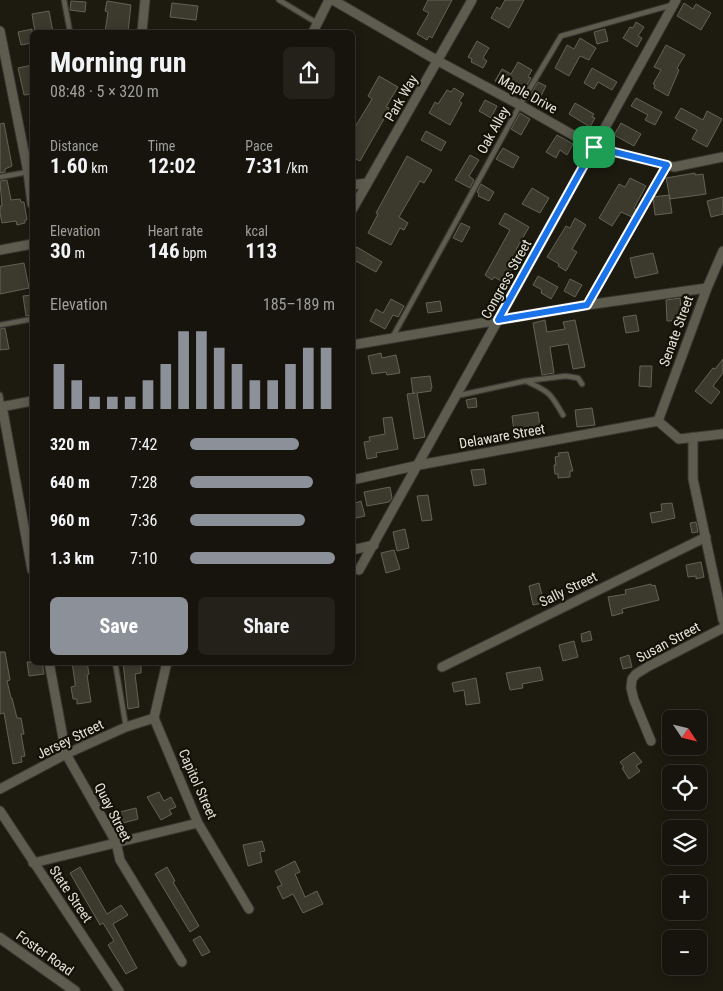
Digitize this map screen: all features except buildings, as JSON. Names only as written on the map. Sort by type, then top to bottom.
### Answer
[{"type":"street","points":[[142,30],[144,0]]},
{"type":"street","points":[[314,30],[331,0]]},
{"type":"street","name":"Maple Drive","points":[[331,0],[438,62],[594,147],[674,167],[723,158]]},
{"type":"street","name":"Park Way","points":[[355,205],[472,0]]},
{"type":"street","name":"Congress Street","points":[[360,570],[674,2]]},
{"type":"street","points":[[0,31],[30,172]]},
{"type":"street","points":[[355,185],[367,183]]},
{"type":"street","points":[[0,250],[30,244]]},
{"type":"street","name":"Senate Street","points":[[658,421],[707,288],[723,252]]},
{"type":"street","points":[[355,345],[587,305],[707,288]]},
{"type":"street","points":[[30,402],[1,406],[30,559]]},
{"type":"street","points":[[658,421],[679,439],[721,435],[719,431],[723,425]]},
{"type":"street","name":"Delaware Street","points":[[355,479],[418,465],[658,421]]},
{"type":"street","points":[[693,437],[693,479],[723,620]]},
{"type":"street","name":"Sally Street","points":[[442,666],[706,536]]},
{"type":"street","points":[[355,549],[374,545]]},
{"type":"street","name":"Susan Street","points":[[652,741],[634,700],[631,688],[632,679],[636,674],[649,666],[723,628]]},
{"type":"street","name":"Quay Street","points":[[50,665],[66,754],[116,842],[120,860],[182,962]]},
{"type":"street","points":[[154,718],[166,665]]},
{"type":"street","name":"Jersey Street","points":[[0,789],[66,754],[126,727],[154,718]]},
{"type":"street","name":"Capitol Street","points":[[154,718],[198,823],[249,909]]},
{"type":"street","name":"State Street","points":[[0,811],[119,991]]},
{"type":"street","points":[[33,863],[198,823]]},
{"type":"street","name":"Foster Road","points":[[0,938],[75,991]]},
{"type":"lane","points":[[64,0],[70,30]]},
{"type":"lane","points":[[279,0],[317,24]]},
{"type":"lane","name":"Oak Alley","points":[[391,339],[520,105],[561,36],[674,2]]},
{"type":"lane","points":[[587,305],[667,165]]},
{"type":"lane","points":[[0,177],[30,172]]},
{"type":"lane","points":[[0,325],[30,319]]},
{"type":"lane","points":[[456,396],[526,381],[566,376],[578,378],[582,384]]},
{"type":"lane","points":[[526,381],[546,390],[564,415]]},
{"type":"lane","points":[[0,395],[1,406]]},
{"type":"lane","points":[[115,665],[126,727]]},
{"type":"route","points":[[594,147],[667,165],[587,305],[498,320],[530,263],[594,147]]}]
